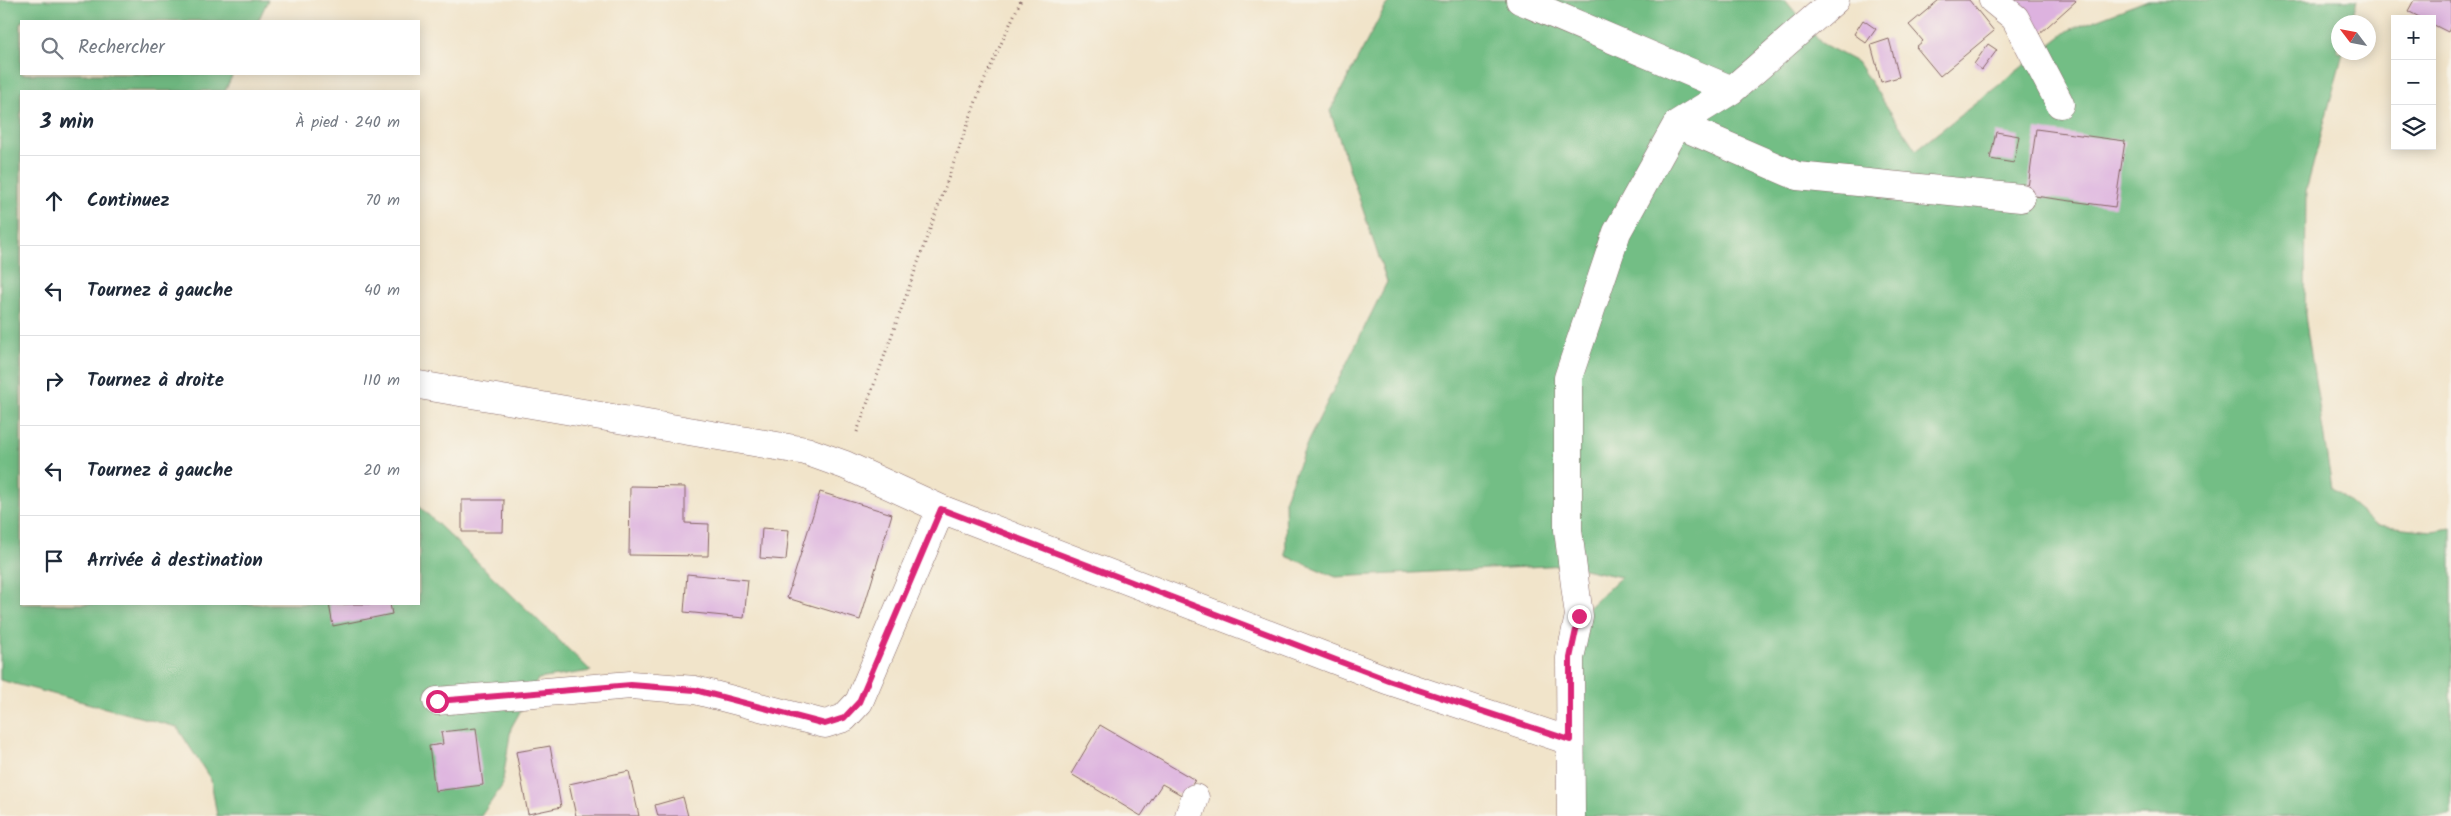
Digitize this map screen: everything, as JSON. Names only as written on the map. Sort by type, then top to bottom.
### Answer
[{"type":"street","points":[[1520,0],[1732,90]]},
{"type":"street","points":[[1571,816],[1570,658],[1579,616],[1568,530],[1568,378],[1617,232],[1677,124],[1732,90],[1835,0]]},
{"type":"street","points":[[1992,0],[2015,18],[2060,104]]},
{"type":"street","points":[[1677,124],[1797,176],[2021,198]]},
{"type":"street","points":[[420,385],[806,451],[845,465],[941,509],[1388,680],[1570,740]]},
{"type":"street","points":[[437,701],[631,685],[695,690],[825,724],[844,718],[859,702],[941,509]]},
{"type":"path","points":[[845,465],[980,90],[1021,0]]},
{"type":"green space","points":[[0,0],[268,0],[258,20],[20,20],[20,75],[233,75],[225,90],[20,90],[20,605],[420,605],[420,507],[591,671],[538,679],[511,728],[502,786],[481,816],[217,816],[211,780],[177,727],[0,680]]},
{"type":"green space","points":[[1393,0],[1785,0],[1821,43],[1857,62],[1916,150],[2069,30],[2148,0],[2357,0],[2353,15],[2331,15],[2331,60],[2341,60],[2306,191],[2305,316],[2332,488],[2376,525],[2432,531],[2451,528],[2451,816],[1571,816],[1579,616],[1621,577],[1565,565],[1336,577],[1286,556],[1285,498],[1308,441],[1387,282],[1330,111],[1386,5]]},
{"type":"building","points":[[1939,0],[1969,0],[1994,31],[1940,76],[1916,47],[1923,41],[1909,25]]},
{"type":"building","points":[[1991,0],[2075,0],[2076,1],[2029,43]]},
{"type":"building","points":[[2414,0],[2451,0],[2451,26],[2448,32],[2436,26],[2436,15],[2416,15],[2408,11]]},
{"type":"building","points":[[1863,20],[1876,29],[1866,43],[1854,34]]},
{"type":"building","points":[[1889,39],[1899,77],[1881,82],[1871,45]]},
{"type":"building","points":[[1988,44],[1997,50],[1982,70],[1974,64]]},
{"type":"building","points":[[2036,129],[2125,141],[2115,207],[2027,195]]},
{"type":"building","points":[[1996,132],[2019,136],[2014,163],[1990,159]]},
{"type":"building","points":[[630,486],[685,487],[685,523],[709,524],[708,556],[629,555]]},
{"type":"building","points":[[820,492],[892,514],[860,620],[787,598]]},
{"type":"building","points":[[462,500],[504,500],[503,532],[462,532]]},
{"type":"building","points":[[762,528],[789,530],[786,560],[760,558]]},
{"type":"building","points":[[687,574],[748,580],[744,618],[684,612]]},
{"type":"building","points":[[329,605],[390,605],[392,614],[333,626]]},
{"type":"building","points":[[1100,725],[1195,780],[1185,797],[1162,784],[1141,816],[1071,774]]},
{"type":"building","points":[[476,728],[483,785],[435,791],[429,746],[443,744],[441,732]]},
{"type":"building","points":[[550,746],[561,807],[528,814],[516,752]]},
{"type":"building","points":[[629,771],[639,816],[576,816],[569,784]]},
{"type":"building","points":[[683,797],[688,816],[658,816],[655,805]]},
{"type":"route","points":[[437,701],[631,685],[695,690],[825,724],[844,718],[859,702],[941,509],[1388,680],[1570,740],[1570,658],[1579,616]]}]
